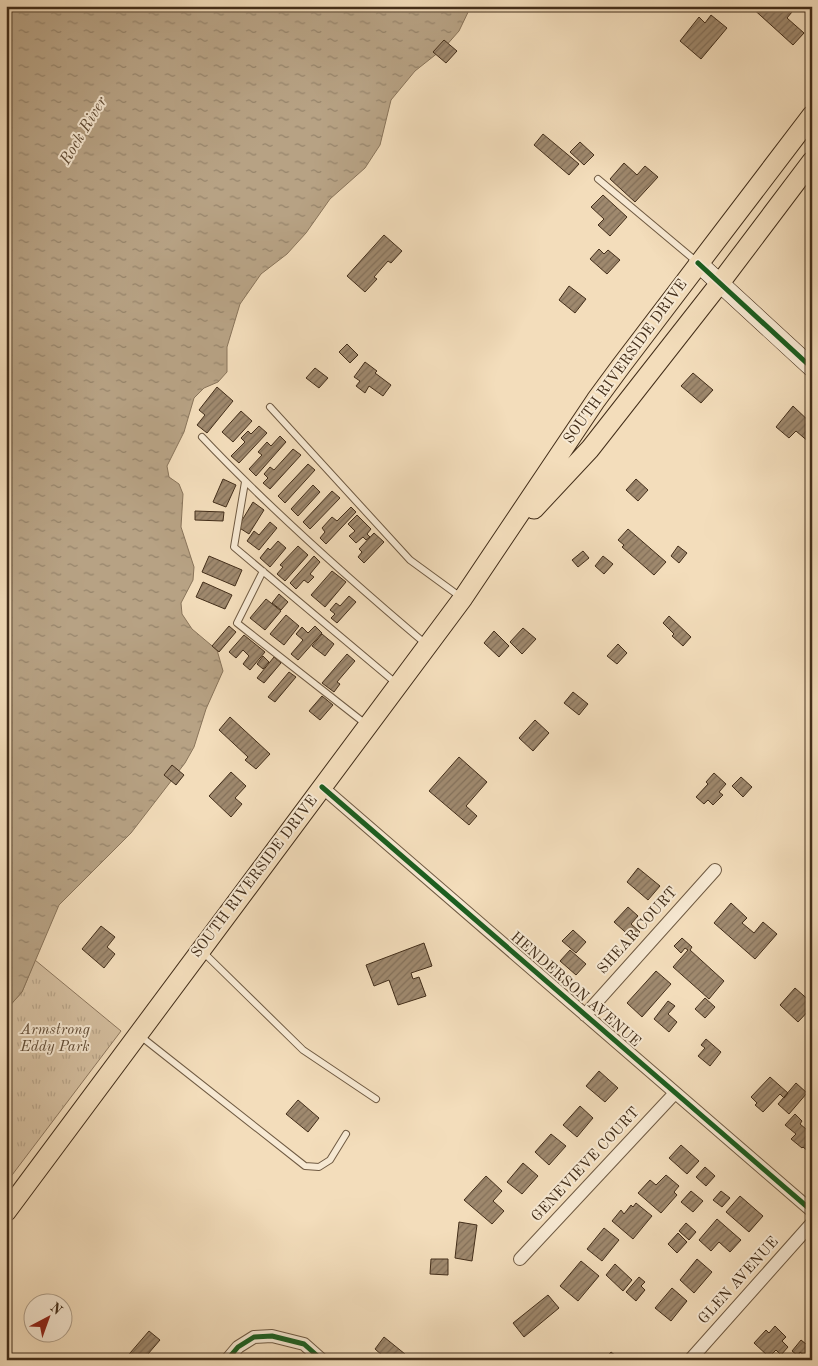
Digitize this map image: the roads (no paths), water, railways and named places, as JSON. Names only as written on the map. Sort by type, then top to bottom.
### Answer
[{"type":"main road","name":"SOUTH RIVERSIDE DRIVE","points":[[6,1212],[463,598],[596,400],[812,115]]},
{"type":"main road","name":"SOUTH RIVERSIDE DRIVE","points":[[502,542],[590,449],[720,283],[812,161]]},
{"type":"street","points":[[698,263],[812,368]]},
{"type":"street","name":"HENDERSON AVENUE","points":[[322,787],[812,1211]]},
{"type":"street","name":"SHEAR COURT","points":[[585,1015],[715,870]]},
{"type":"street","name":"GENEVIEVE COURT","points":[[520,1259],[675,1093]]},
{"type":"street","name":"GLEN AVENUE","points":[[690,1360],[812,1223]]},
{"type":"street","points":[[228,1360],[238,1347],[254,1337],[272,1336],[304,1344],[322,1360]]},
{"type":"lane","points":[[598,179],[698,263]]},
{"type":"lane","points":[[270,407],[410,560],[463,598]]},
{"type":"lane","points":[[202,437],[245,482],[428,646]]},
{"type":"lane","points":[[245,482],[234,547],[398,685]]},
{"type":"lane","points":[[263,571],[237,623],[368,726]]},
{"type":"lane","points":[[201,950],[303,1050],[376,1099]]},
{"type":"lane","points":[[138,1034],[305,1166],[319,1167],[330,1160],[346,1134]]},
{"type":"water","name":"Rock River","points":[[6,6],[471,6],[459,31],[444,48],[415,71],[391,100],[380,145],[365,168],[330,199],[306,233],[287,254],[261,274],[240,304],[227,347],[227,372],[218,382],[204,388],[194,398],[184,432],[167,466],[169,477],[179,484],[183,494],[181,527],[194,567],[193,580],[181,603],[182,614],[192,629],[217,650],[223,671],[206,709],[194,747],[185,763],[131,833],[59,905],[22,992],[6,1010]]},
{"type":"park label","name":"Armstrong Eddy Park","points":[[55,1038]]}]
